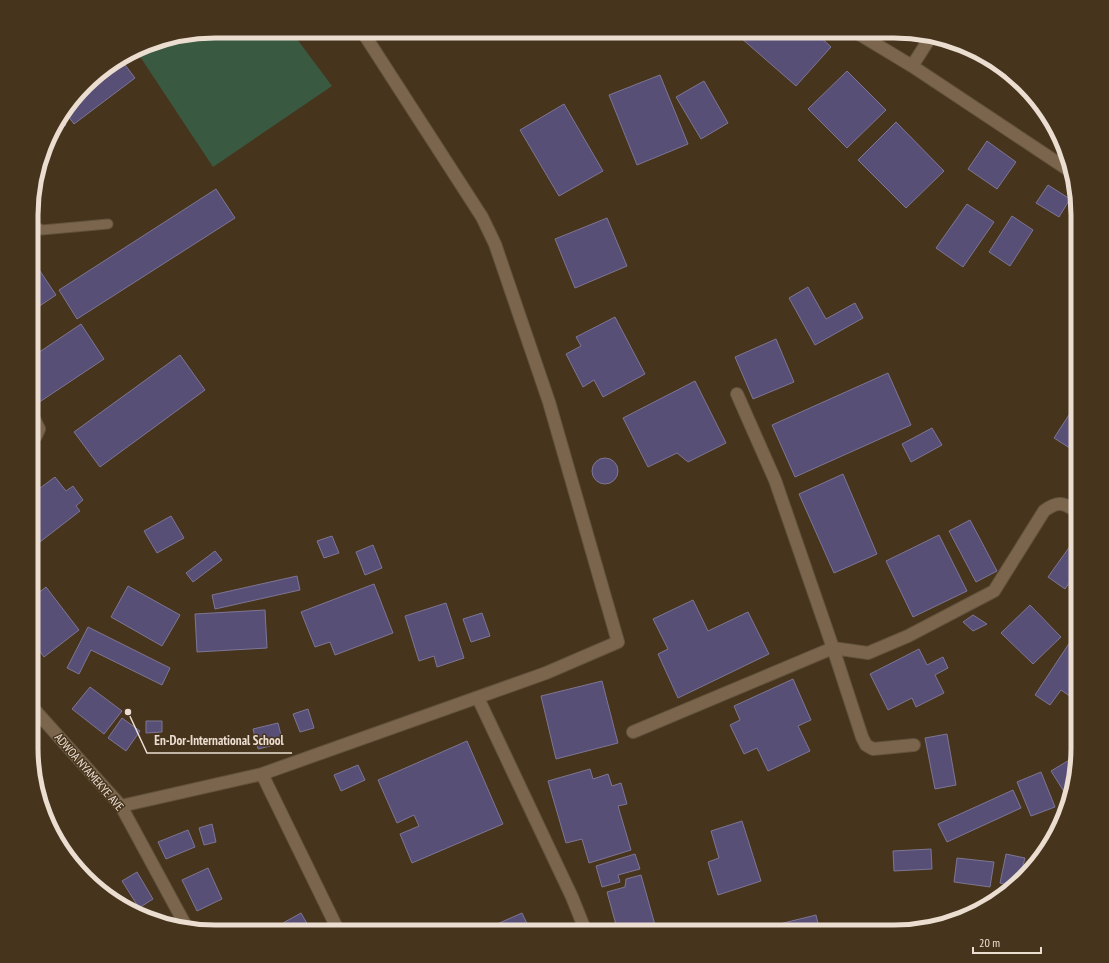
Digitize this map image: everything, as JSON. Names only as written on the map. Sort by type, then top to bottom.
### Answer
[{"type":"street","points":[[121,806],[262,774],[546,673],[618,642],[549,402],[495,244],[482,217],[367,38]]},
{"type":"street","points":[[866,38],[912,66],[1065,167]]},
{"type":"street","points":[[912,66],[928,41]]},
{"type":"street","points":[[738,394],[775,480],[866,745],[873,749],[914,745]]},
{"type":"street","points":[[633,732],[833,648],[868,653],[908,636],[981,599],[994,591],[1044,511],[1051,506],[1060,504],[1071,508]]},
{"type":"street","points":[[478,698],[572,898],[583,925]]},
{"type":"street","name":"ADWOA NYAMEKYE AVE","points":[[38,714],[121,806],[184,922]]},
{"type":"street","points":[[262,774],[336,925]]},
{"type":"lane","points":[[38,228],[42,230],[108,224]]},
{"type":"green space","points":[[204,38],[296,38],[332,86],[213,167],[139,55],[169,44]]},
{"type":"building","points":[[741,38],[821,38],[831,47],[796,86]]},
{"type":"building","points":[[124,64],[135,78],[74,124],[68,116],[82,98],[98,82]]},
{"type":"building","points":[[847,71],[886,110],[847,148],[808,109]]},
{"type":"building","points":[[660,75],[688,144],[637,165],[609,95]]},
{"type":"building","points":[[704,81],[728,123],[701,139],[676,97]]},
{"type":"building","points":[[564,104],[603,171],[559,196],[520,130]]},
{"type":"building","points":[[896,122],[944,171],[906,208],[858,160]]},
{"type":"building","points":[[987,141],[1016,162],[997,189],[968,169]]},
{"type":"building","points":[[1048,185],[1070,199],[1059,217],[1036,203]]},
{"type":"building","points":[[216,189],[235,218],[77,319],[59,290]]},
{"type":"building","points":[[967,204],[994,222],[963,267],[936,248]]},
{"type":"building","points":[[1012,216],[1033,230],[1010,266],[989,252]]},
{"type":"building","points":[[607,218],[627,266],[575,288],[555,239]]},
{"type":"building","points":[[38,268],[56,295],[38,307]]},
{"type":"building","points":[[808,287],[826,319],[855,303],[863,318],[815,345],[789,298]]},
{"type":"building","points":[[615,317],[645,374],[603,397],[594,380],[583,387],[566,354],[581,346],[576,337]]},
{"type":"building","points":[[81,324],[104,359],[38,403],[38,353]]},
{"type":"building","points":[[776,339],[794,382],[753,399],[735,357]]},
{"type":"building","points":[[180,355],[205,390],[100,467],[74,432]]},
{"type":"building","points":[[888,373],[911,425],[795,477],[772,425]]},
{"type":"building","points":[[695,381],[726,443],[688,462],[677,453],[648,467],[623,418]]},
{"type":"building","points":[[1071,412],[1071,449],[1054,438]]},
{"type":"building","points":[[932,428],[942,445],[911,462],[902,444]]},
{"type":"building","points":[[605,458],[614,462],[618,471],[614,480],[605,484],[596,480],[592,471],[596,462]]},
{"type":"building","points":[[843,474],[877,554],[834,573],[799,494]]},
{"type":"building","points":[[55,477],[66,491],[73,486],[83,500],[76,506],[80,511],[38,543],[38,490]]},
{"type":"building","points":[[171,516],[184,538],[157,553],[144,531]]},
{"type":"building","points":[[970,520],[997,571],[976,582],[949,531]]},
{"type":"building","points":[[939,535],[967,591],[913,617],[886,561]]},
{"type":"building","points":[[332,536],[339,553],[324,558],[317,541]]},
{"type":"building","points":[[373,545],[382,568],[365,575],[356,552]]},
{"type":"building","points":[[1071,545],[1071,580],[1065,589],[1048,577]]},
{"type":"building","points":[[215,551],[222,560],[193,582],[186,573]]},
{"type":"building","points":[[297,576],[300,590],[215,609],[212,595]]},
{"type":"building","points":[[374,584],[393,633],[335,655],[330,642],[315,647],[301,612]]},
{"type":"building","points":[[128,586],[180,615],[162,646],[111,617]]},
{"type":"building","points":[[46,587],[79,630],[44,657],[38,648],[38,593]]},
{"type":"building","points":[[693,600],[708,631],[748,612],[769,654],[678,698],[658,654],[668,649],[653,619]]},
{"type":"building","points":[[446,603],[464,658],[437,667],[434,656],[419,661],[405,616]]},
{"type":"building","points":[[1030,605],[1061,637],[1033,664],[1001,633]]},
{"type":"building","points":[[265,610],[267,648],[197,652],[195,614]]},
{"type":"building","points":[[482,613],[490,636],[471,642],[463,619]]},
{"type":"building","points":[[973,615],[987,624],[973,631],[963,622]]},
{"type":"building","points":[[88,627],[170,668],[162,685],[91,650],[79,674],[67,668]]},
{"type":"building","points":[[1071,641],[1071,697],[1061,690],[1050,705],[1035,695]]},
{"type":"building","points":[[919,649],[927,665],[943,657],[948,668],[935,675],[944,693],[916,707],[912,698],[888,710],[870,674]]},
{"type":"building","points":[[793,679],[811,720],[798,726],[810,751],[768,771],[757,748],[744,754],[730,725],[740,720],[734,706]]},
{"type":"building","points":[[602,681],[618,743],[556,759],[541,696]]},
{"type":"building","points":[[90,687],[122,711],[104,734],[72,709]]},
{"type":"building","points":[[308,709],[314,728],[300,732],[293,714]]},
{"type":"building","points":[[122,718],[140,731],[126,751],[108,738]]},
{"type":"building","points":[[146,721],[162,721],[162,732],[146,733]]},
{"type":"building","points":[[278,723],[283,743],[258,749],[253,729]]},
{"type":"building","points":[[947,734],[956,785],[935,789],[925,738]]},
{"type":"building","points":[[467,741],[503,824],[412,863],[400,834],[419,826],[414,815],[397,823],[378,780]]},
{"type":"building","points":[[1071,759],[1065,793],[1051,771]]},
{"type":"building","points":[[358,765],[365,780],[341,791],[334,775]]},
{"type":"building","points":[[590,769],[593,779],[608,774],[612,786],[621,783],[627,804],[618,806],[631,850],[589,863],[582,839],[566,843],[548,781]]},
{"type":"building","points":[[1041,772],[1055,807],[1031,816],[1017,782]]},
{"type":"building","points":[[1013,790],[1021,808],[947,842],[938,824]]},
{"type":"building","points":[[742,821],[761,881],[718,895],[708,862],[719,858],[711,831]]},
{"type":"building","points":[[212,824],[216,842],[204,845],[199,828]]},
{"type":"building","points":[[188,830],[195,847],[166,859],[158,842]]},
{"type":"building","points":[[931,849],[932,869],[894,871],[893,851]]},
{"type":"building","points":[[635,854],[640,869],[618,875],[620,882],[602,887],[596,866]]},
{"type":"building","points":[[1006,854],[1025,858],[1022,870],[1011,881],[1006,885],[1000,883]]},
{"type":"building","points":[[957,858],[994,862],[990,887],[954,882]]},
{"type":"building","points":[[208,868],[222,899],[197,911],[182,880]]},
{"type":"building","points":[[137,872],[153,899],[139,908],[122,881]]},
{"type":"building","points":[[641,875],[655,925],[616,925],[607,892],[625,887],[626,879]]},
{"type":"building","points":[[301,913],[308,925],[284,925],[283,923]]},
{"type":"building","points":[[522,913],[528,925],[495,925]]},
{"type":"building","points":[[816,915],[818,925],[775,925]]},
{"type":"place","name":"En-Dor-International School","points":[[128,712]]}]
